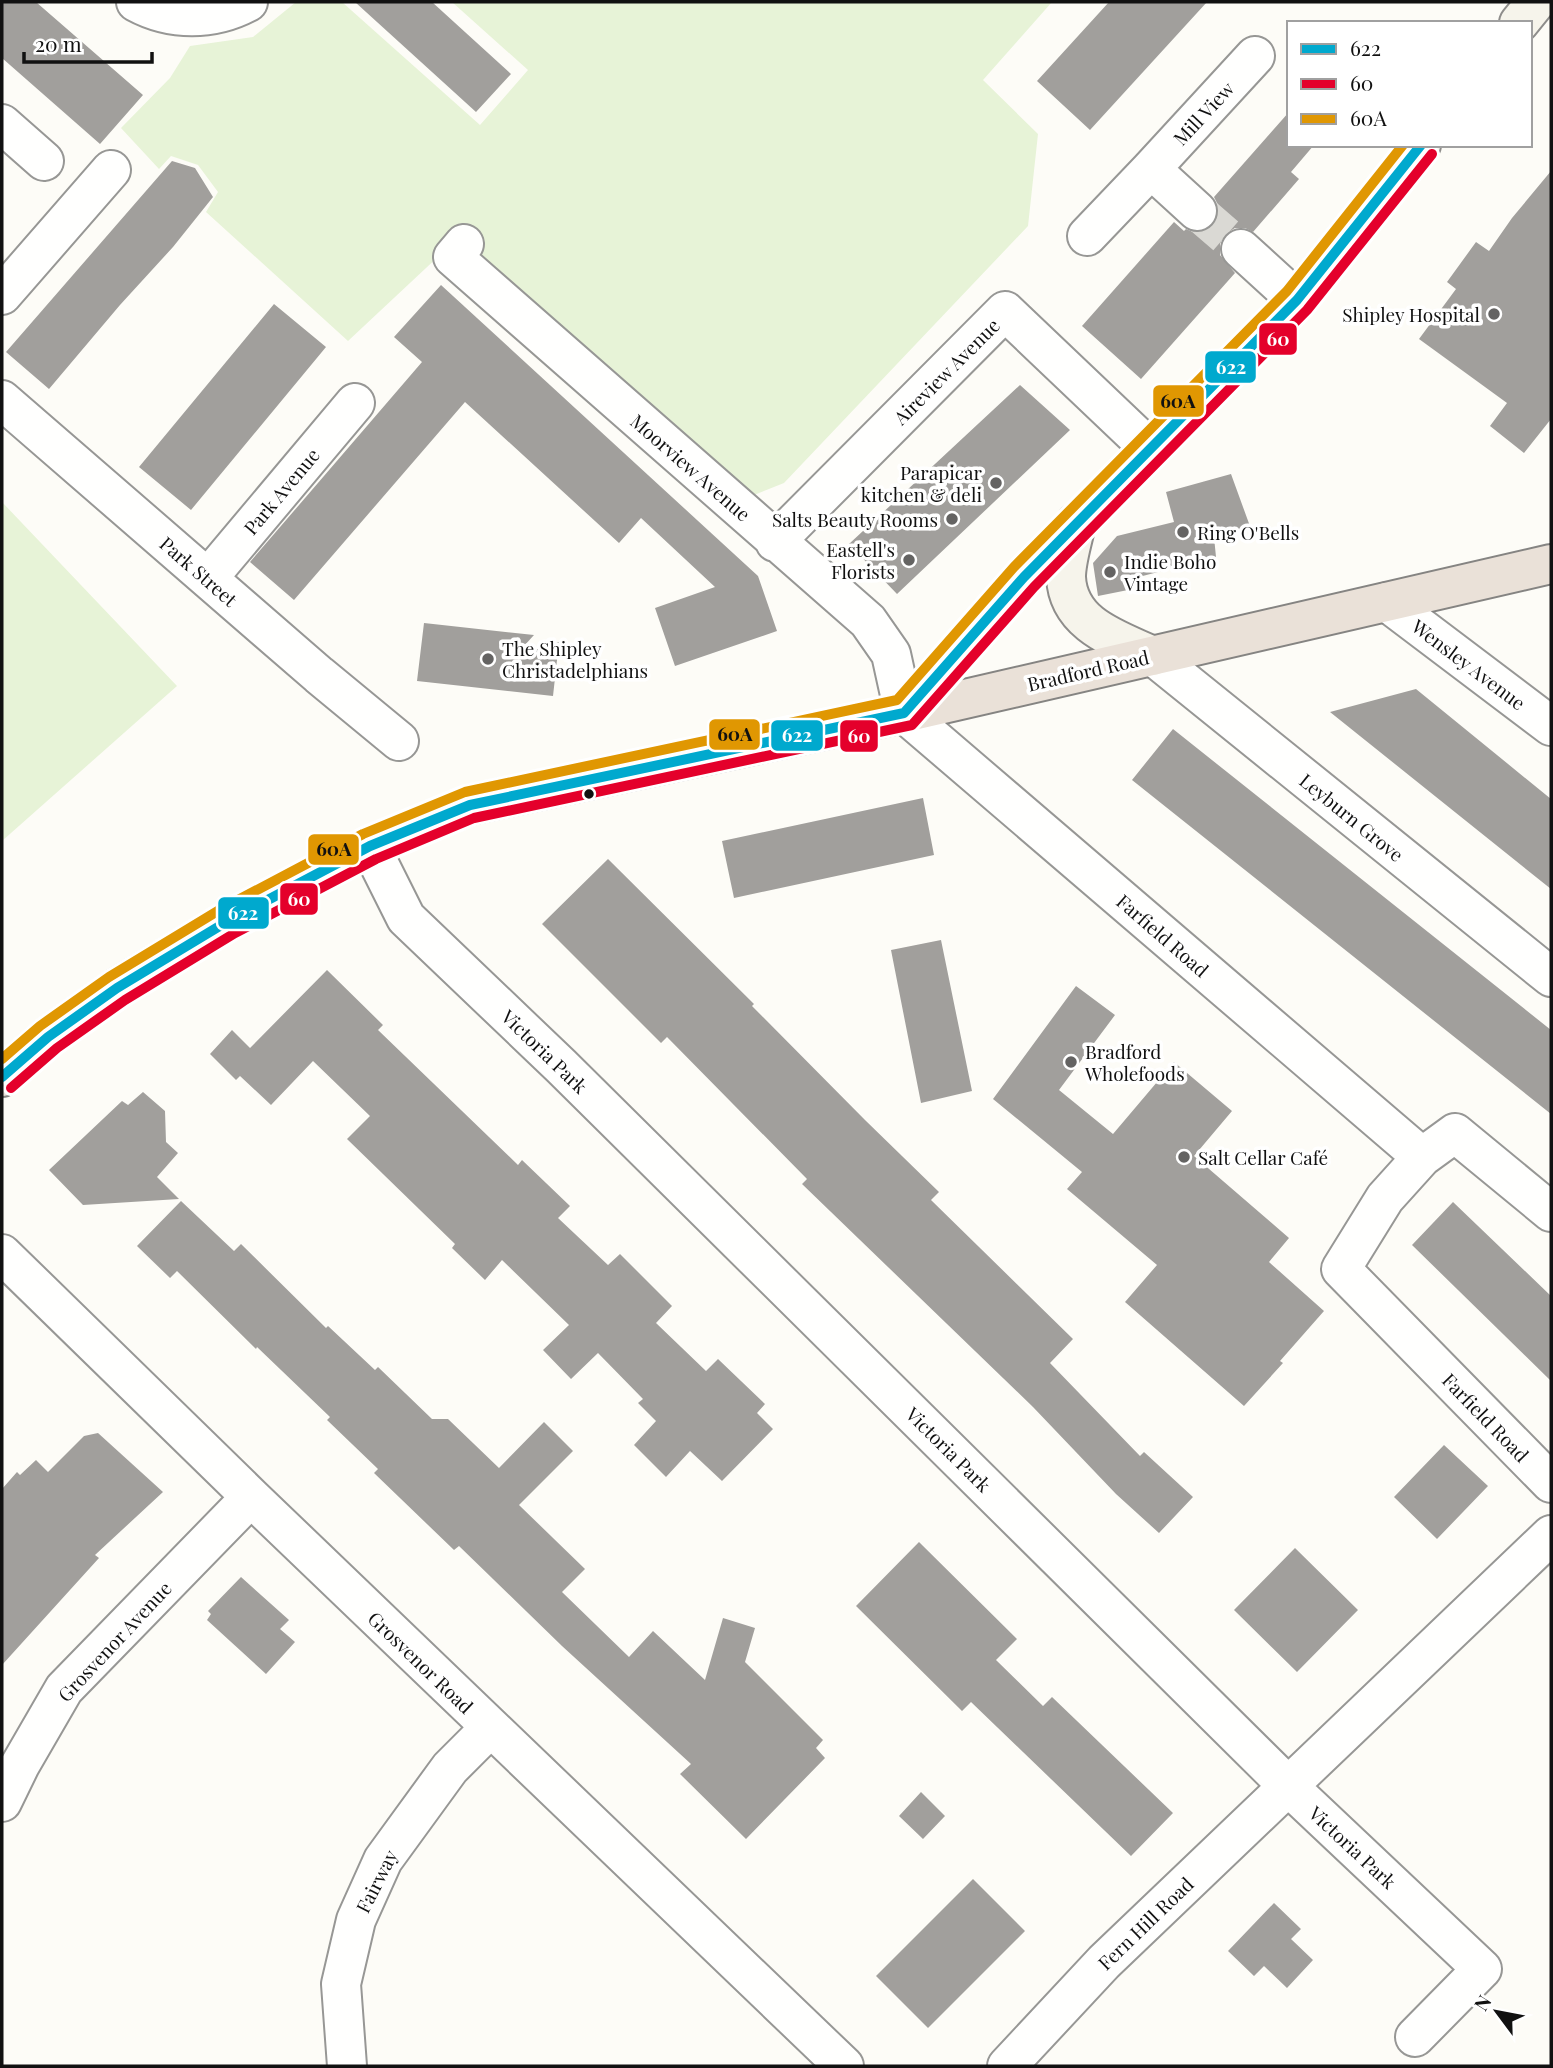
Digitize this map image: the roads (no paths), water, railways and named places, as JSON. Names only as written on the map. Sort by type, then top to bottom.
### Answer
[{"type":"highway","name":"Bradford Road","points":[[2,1076],[47,1037],[117,988],[228,921],[370,846],[470,806],[904,713],[1551,564]]},
{"type":"street","points":[[135,2],[148,9],[181,17],[216,15],[248,2]]},
{"type":"street","points":[[1521,21],[1536,2]]},
{"type":"street","name":"Mill View","points":[[1087,236],[1255,57]]},
{"type":"street","points":[[2,124],[44,161]]},
{"type":"street","points":[[904,713],[1024,577],[1297,300],[1419,147]]},
{"type":"street","points":[[1151,169],[1197,211]]},
{"type":"street","points":[[2,295],[111,170]]},
{"type":"street","name":"Moorview Avenue","points":[[464,244],[453,257],[868,621],[891,654],[904,713]]},
{"type":"street","points":[[1241,249],[1297,300]]},
{"type":"street","name":"Aireview Avenue","points":[[775,542],[1005,311],[1149,448]]},
{"type":"street","name":"Park Street","points":[[2,400],[398,741]]},
{"type":"street","name":"Park Avenue","points":[[208,578],[355,404]]},
{"type":"street","points":[[1076,523],[1066,576],[1073,607],[1095,629],[1153,656]]},
{"type":"street","name":"Wensley Avenue","points":[[1387,602],[1551,726]]},
{"type":"street","name":"Leyburn Grove","points":[[1153,656],[1551,977]]},
{"type":"street","name":"Farfield Road","points":[[904,713],[1422,1157]]},
{"type":"street","name":"Victoria Park","points":[[370,846],[406,918],[561,1066],[1289,1786],[1482,1969],[1415,2037]]},
{"type":"street","name":"Farfield Road","points":[[1551,1212],[1455,1133],[1422,1157],[1385,1198],[1341,1269],[1551,1483]]},
{"type":"street","name":"Grosvenor Road","points":[[2,1254],[490,1728],[844,2066]]},
{"type":"street","name":"Grosvenor Avenue","points":[[2,1802],[64,1689],[251,1497]]},
{"type":"street","name":"Fern Hill Road","points":[[1007,2066],[1104,1962],[1551,1535]]},
{"type":"street","name":"Fairway","points":[[347,2066],[341,1984],[356,1920],[383,1860],[450,1768],[490,1728]]},
{"type":"tunnel","points":[[1197,211],[1241,249]]},
{"type":"place","name":"Shipley Hospital","points":[[1494,314]]},
{"type":"place","name":"Parapicar kitchen & deli","points":[[996,483]]},
{"type":"place","name":"Salts Beauty Rooms","points":[[952,519]]},
{"type":"place","name":"Ring O'Bells","points":[[1183,532]]},
{"type":"place","name":"Eastell's Florists","points":[[909,560]]},
{"type":"place","name":"Indie Boho Vintage","points":[[1110,572]]},
{"type":"place","name":"The Shipley Christadelphians","points":[[488,659]]},
{"type":"place","name":"Bradford Wholefoods","points":[[1071,1062]]},
{"type":"place","name":"Salt Cellar Café","points":[[1184,1157]]}]
